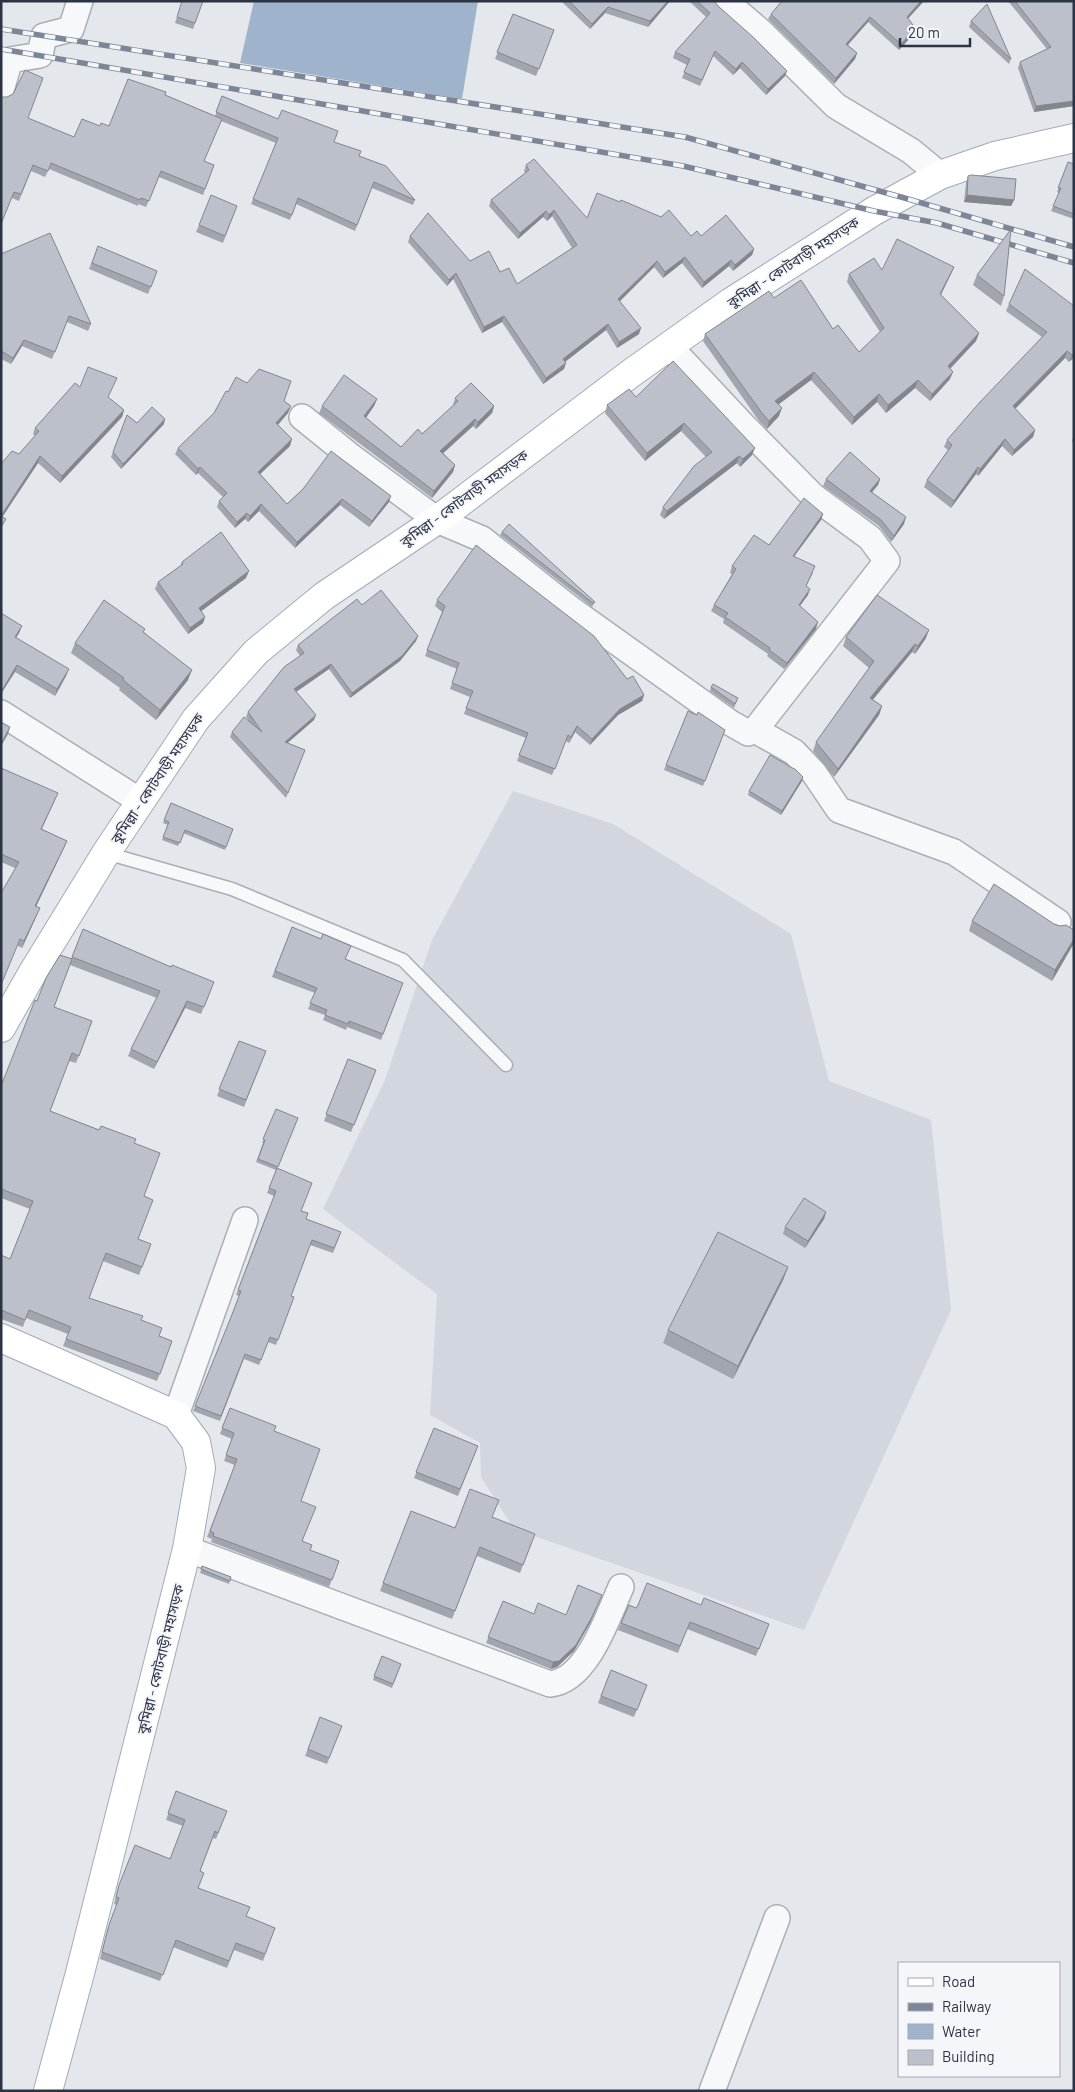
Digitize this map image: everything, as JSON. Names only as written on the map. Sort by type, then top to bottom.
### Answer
[{"type":"main road","name":"কুমিল্লা - কোটবাড়ী মহাসড়ক","points":[[1,1028],[33,972],[140,801],[196,719],[256,652],[324,596],[437,520],[730,302],[866,216],[940,175],[995,156],[1074,138]]},
{"type":"main road","name":"কুমিল্লা - কোটবাড়ী মহাসড়ক","points":[[1,1338],[176,1415],[196,1442],[201,1468],[187,1549],[80,1973],[48,2091]]},
{"type":"street","points":[[1,90],[10,60],[40,55],[44,36],[71,29],[80,1]]},
{"type":"street","points":[[725,1],[761,32],[836,106],[911,150],[940,175]]},
{"type":"street","points":[[302,417],[349,455],[437,520],[482,539],[572,610],[729,722],[748,733],[755,730],[887,561],[870,538],[813,496],[741,423],[670,346]]},
{"type":"street","points":[[1,713],[140,801]]},
{"type":"street","points":[[755,730],[794,752],[814,773],[839,810],[954,852],[1058,922]]},
{"type":"street","points":[[176,1415],[245,1220]]},
{"type":"street","points":[[187,1549],[550,1684],[560,1683],[576,1671],[597,1642],[621,1586]]},
{"type":"street","points":[[712,2091],[776,1918]]},
{"type":"lane","points":[[106,853],[232,889],[403,960],[506,1065]]},
{"type":"shaded area","points":[[513,791],[613,824],[791,934],[829,1081],[931,1120],[951,1310],[804,1630],[514,1529],[481,1477],[480,1443],[430,1415],[437,1294],[323,1209],[385,1080],[432,940]]},
{"type":"water","points":[[254,1],[478,1],[462,99],[240,63]]},
{"type":"building","points":[[182,1],[203,1],[195,23],[177,17]]},
{"type":"building","points":[[569,1],[668,1],[650,21],[608,7],[592,24]]},
{"type":"building","points":[[697,1],[714,1],[787,71],[768,89],[742,62],[736,69],[715,51],[702,80],[684,72],[690,59],[675,52],[710,13]]},
{"type":"building","points":[[782,1],[921,1],[907,17],[913,25],[913,31],[901,44],[870,17],[846,44],[857,53],[836,78],[771,14]]},
{"type":"building","points":[[1015,1],[1074,1],[1074,101],[1036,106],[1020,62],[1051,47]]},
{"type":"building","points":[[987,4],[1011,59],[971,21]]},
{"type":"building","points":[[513,14],[554,30],[539,69],[497,52]]},
{"type":"building","points":[[25,70],[43,78],[28,118],[74,137],[82,119],[100,126],[101,123],[109,126],[128,79],[166,92],[165,95],[222,119],[204,161],[214,165],[205,189],[161,171],[149,201],[141,198],[140,200],[51,163],[48,171],[33,165],[21,194],[14,192],[1,224],[1,97],[13,94]]},
{"type":"building","points":[[222,96],[278,119],[282,110],[338,131],[334,142],[361,151],[359,156],[386,166],[415,200],[374,182],[357,225],[298,198],[292,215],[253,199],[278,138],[216,112]]},
{"type":"building","points":[[534,159],[587,218],[597,193],[620,202],[621,200],[661,217],[669,210],[691,236],[697,231],[701,236],[726,215],[754,249],[735,265],[731,260],[704,282],[685,257],[665,272],[657,261],[618,299],[641,328],[619,342],[608,324],[563,359],[566,363],[546,378],[504,316],[484,327],[456,273],[449,280],[410,236],[428,213],[470,261],[489,251],[500,272],[509,268],[517,284],[577,245],[554,210],[549,215],[546,211],[520,233],[491,200],[529,170],[526,165]]},
{"type":"building","points":[[1068,162],[1074,164],[1074,214],[1053,206],[1061,188],[1058,188]]},
{"type":"building","points":[[968,176],[1016,179],[1014,200],[967,195]]},
{"type":"building","points":[[211,195],[237,206],[225,236],[199,225]]},
{"type":"building","points":[[1011,229],[1004,296],[977,275]]},
{"type":"building","points":[[50,233],[91,324],[69,316],[55,352],[24,340],[13,358],[1,351],[1,254]]},
{"type":"building","points":[[897,239],[954,267],[940,294],[979,333],[948,366],[953,372],[932,394],[918,380],[888,405],[879,394],[854,417],[814,372],[775,401],[782,408],[769,421],[705,334],[769,291],[774,298],[801,280],[833,329],[838,325],[859,352],[884,328],[849,274],[874,258],[882,270]]},
{"type":"building","points":[[98,246],[157,271],[151,287],[92,263]]},
{"type":"building","points":[[1025,269],[1074,306],[1074,353],[1072,355],[1067,351],[1013,406],[1035,430],[1014,450],[1005,439],[980,469],[978,467],[954,501],[927,480],[952,445],[947,440],[980,402],[1047,332],[1009,304]]},
{"type":"building","points":[[673,361],[755,448],[743,459],[739,456],[667,511],[663,507],[694,466],[712,452],[684,423],[647,453],[607,405],[629,389],[636,397]]},
{"type":"building","points":[[88,367],[117,378],[108,397],[124,410],[62,476],[40,456],[1,516],[1,464],[12,451],[19,454],[39,431],[35,428],[75,383],[80,387]]},
{"type":"building","points":[[259,369],[291,381],[284,401],[291,406],[276,423],[292,439],[258,472],[287,504],[303,489],[331,451],[391,496],[372,521],[342,499],[297,542],[261,504],[250,516],[247,513],[237,522],[219,501],[227,493],[200,467],[198,469],[178,448],[214,413],[236,377],[247,383]]},
{"type":"building","points":[[344,375],[377,399],[364,416],[401,447],[418,429],[422,434],[458,401],[455,398],[471,383],[494,406],[478,422],[475,419],[440,451],[455,465],[434,491],[322,406]]},
{"type":"building","points":[[152,407],[165,419],[123,464],[113,452],[127,415],[137,423]]},
{"type":"building","points":[[850,452],[880,479],[870,491],[906,517],[894,536],[881,520],[826,479]]},
{"type":"building","points":[[804,498],[823,514],[793,556],[815,566],[806,586],[810,589],[799,605],[818,622],[787,663],[769,650],[770,648],[725,617],[728,613],[714,605],[736,569],[732,566],[754,535],[769,545]]},
{"type":"building","points":[[1,516],[6,519],[1,526]]},
{"type":"building","points":[[509,524],[595,602],[593,603],[502,532]]},
{"type":"building","points":[[221,532],[249,571],[199,608],[205,617],[190,628],[158,582]]},
{"type":"building","points":[[476,545],[594,636],[627,679],[633,676],[644,695],[620,709],[592,739],[577,726],[571,737],[568,735],[555,769],[519,755],[528,733],[466,708],[473,691],[452,683],[459,663],[427,650],[445,606],[437,600]]},
{"type":"building","points":[[381,590],[418,636],[402,656],[352,693],[331,664],[294,689],[316,715],[285,742],[305,750],[288,793],[232,732],[244,717],[262,732],[248,712],[284,667],[304,653],[298,645],[357,599],[362,605]]},
{"type":"building","points":[[877,595],[929,630],[918,646],[915,644],[870,698],[882,706],[838,769],[816,742],[874,661],[846,637]]},
{"type":"building","points":[[104,600],[145,629],[143,632],[192,670],[160,710],[123,680],[124,678],[75,643]]},
{"type":"building","points":[[1,613],[22,626],[15,637],[69,669],[57,689],[17,665],[1,692]]},
{"type":"building","points":[[713,684],[738,698],[735,704],[711,687]]},
{"type":"building","points":[[688,711],[697,715],[698,712],[725,730],[705,781],[666,765]]},
{"type":"building","points":[[1,722],[10,727],[1,744]]},
{"type":"building","points":[[770,755],[796,770],[803,777],[782,811],[749,791]]},
{"type":"building","points":[[1,768],[58,793],[41,829],[67,841],[35,906],[40,908],[24,941],[20,939],[1,985],[1,893],[19,862],[1,854]]},
{"type":"building","points":[[171,803],[233,829],[226,847],[185,830],[180,843],[163,837],[169,822],[164,820]]},
{"type":"building","points":[[994,884],[1054,924],[1066,925],[1074,930],[1074,939],[1055,970],[972,921]]},
{"type":"building","points":[[292,927],[321,939],[323,934],[351,946],[345,959],[403,983],[383,1034],[349,1021],[348,1024],[325,1015],[327,1010],[310,1003],[317,988],[275,971]]},
{"type":"building","points":[[83,929],[171,967],[172,965],[214,982],[204,1007],[187,1001],[157,1062],[131,1049],[160,991],[72,957]]},
{"type":"building","points":[[60,955],[72,959],[54,1007],[92,1021],[79,1056],[72,1053],[50,1111],[99,1130],[101,1126],[136,1139],[134,1143],[160,1153],[144,1196],[153,1200],[138,1239],[151,1244],[142,1267],[106,1253],[89,1298],[143,1316],[141,1320],[162,1328],[159,1336],[172,1341],[160,1374],[66,1339],[71,1327],[29,1310],[25,1320],[1,1310],[1,1255],[10,1259],[33,1201],[1,1189],[1,1086],[35,1000],[37,1001],[46,978]]},
{"type":"building","points":[[239,1041],[266,1051],[246,1100],[219,1089]]},
{"type":"building","points":[[348,1059],[376,1070],[354,1125],[326,1114]]},
{"type":"building","points":[[276,1109],[298,1118],[278,1167],[258,1159],[265,1140],[263,1139]]},
{"type":"building","points":[[277,1168],[312,1183],[301,1211],[308,1213],[306,1219],[341,1232],[334,1248],[312,1240],[291,1296],[294,1297],[278,1340],[270,1337],[261,1360],[245,1354],[221,1416],[195,1406],[241,1291],[238,1290],[276,1191],[269,1188]]},
{"type":"building","points":[[804,1198],[826,1212],[808,1241],[785,1227]]},
{"type":"building","points":[[718,1232],[788,1267],[738,1366],[668,1330]]},
{"type":"building","points":[[230,1408],[276,1426],[274,1431],[320,1449],[301,1501],[316,1507],[302,1541],[312,1545],[310,1550],[339,1561],[332,1580],[213,1536],[214,1533],[210,1531],[237,1459],[226,1455],[234,1433],[222,1428]]},
{"type":"building","points":[[434,1428],[478,1446],[460,1489],[416,1472]]},
{"type":"building","points":[[470,1489],[499,1500],[492,1517],[535,1534],[523,1565],[480,1547],[455,1611],[383,1583],[411,1511],[455,1528]]},
{"type":"building","points":[[202,1566],[231,1577],[230,1581],[201,1569]]},
{"type":"building","points":[[647,1583],[701,1605],[704,1598],[769,1624],[759,1649],[690,1622],[680,1646],[621,1623],[629,1605],[636,1608],[638,1605]]},
{"type":"building","points":[[578,1585],[602,1595],[576,1645],[559,1661],[553,1662],[488,1637],[503,1601],[534,1614],[538,1603],[566,1615]]},
{"type":"building","points":[[382,1656],[401,1664],[393,1684],[374,1676]]},
{"type":"building","points":[[611,1670],[647,1685],[637,1710],[601,1696]]},
{"type":"building","points":[[320,1717],[342,1726],[329,1758],[308,1749]]},
{"type":"building","points":[[176,1791],[227,1811],[218,1833],[215,1831],[200,1871],[204,1873],[198,1888],[250,1907],[246,1916],[275,1928],[265,1954],[236,1943],[229,1961],[176,1940],[163,1975],[102,1952],[119,1898],[116,1897],[119,1885],[135,1845],[170,1859],[185,1820],[168,1813]]},
{"type":"railway","points":[[1,29],[685,137],[1074,247]]},
{"type":"railway","points":[[1,49],[683,166],[874,211],[937,223],[1074,263]]}]
